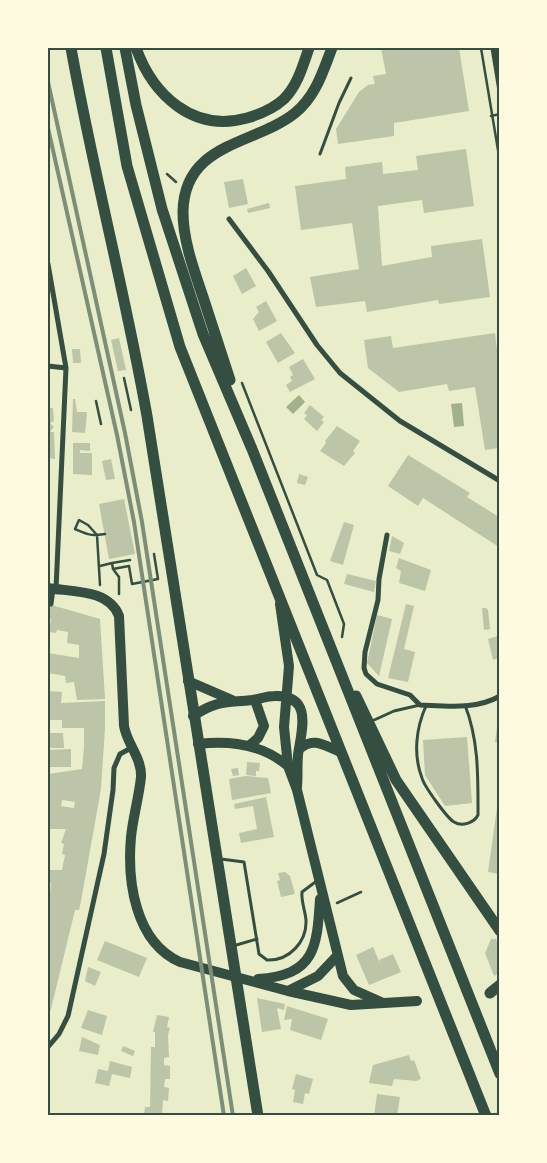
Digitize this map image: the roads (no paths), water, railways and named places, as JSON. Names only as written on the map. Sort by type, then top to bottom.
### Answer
[{"type":"main road","points":[[71,48],[85,124],[132,335],[258,1116]]},
{"type":"main road","points":[[106,48],[127,166],[175,330],[486,1116]]},
{"type":"main road","points":[[124,48],[162,209],[203,334],[252,449],[500,1074]]},
{"type":"main road","points":[[136,48],[144,69],[166,98],[188,112],[224,122],[240,120],[271,110],[285,98],[294,85],[309,48]]},
{"type":"main road","points":[[252,449],[191,260],[184,223],[184,200],[193,177],[210,156],[229,144],[270,129],[296,112],[314,90],[332,48]]},
{"type":"main road","points":[[52,588],[100,596],[112,603],[119,616],[124,726],[131,748],[137,757],[141,775],[131,837],[131,874],[136,902],[145,928],[156,944],[174,959],[288,991],[351,1005],[417,1001]]},
{"type":"main road","points":[[278,593],[289,666],[284,727],[288,766],[297,790],[337,956],[343,976],[350,987],[360,994],[387,1004]]},
{"type":"main road","points":[[338,668],[354,691],[396,780],[500,931]]},
{"type":"main road","points":[[188,681],[232,700]]},
{"type":"main road","points":[[193,716],[207,707],[232,700],[255,700],[275,696],[286,697],[297,704],[303,717],[297,790]]},
{"type":"main road","points":[[250,745],[258,738],[264,726],[255,700]]},
{"type":"main road","points":[[299,749],[306,743],[315,741],[341,752]]},
{"type":"main road","points":[[198,744],[211,742],[250,745],[275,755],[288,766]]},
{"type":"main road","points":[[251,980],[284,976],[299,969],[307,960],[316,940],[320,884]]},
{"type":"main road","points":[[288,991],[318,976],[337,956]]},
{"type":"main road","points":[[495,993],[500,985]]},
{"type":"street","points":[[493,48],[500,91]]},
{"type":"street","points":[[229,219],[268,271],[317,345],[340,373],[400,422],[500,482]]},
{"type":"street","points":[[48,264],[66,368],[51,604]]},
{"type":"street","points":[[48,366],[66,368]]},
{"type":"street","points":[[387,535],[379,579],[378,600],[365,652],[364,668],[366,674],[377,684],[410,695],[423,705],[465,705],[482,703],[500,696]]},
{"type":"street","points":[[48,1047],[59,1034],[68,1016],[104,854],[113,790],[114,768],[120,754],[131,748]]},
{"type":"lane","points":[[495,58],[497,48]]},
{"type":"lane","points":[[320,154],[339,103],[352,78]]},
{"type":"lane","points":[[369,722],[394,711],[423,705],[416,737],[422,779],[455,823],[470,823],[478,815],[477,750],[473,726],[465,705]]},
{"type":"lane","points":[[216,859],[244,862],[259,954],[267,960],[273,960],[293,952],[299,944],[305,928],[302,892],[320,884]]},
{"type":"lane","points":[[230,947],[257,939]]},
{"type":"railway","points":[[48,82],[125,433],[142,522],[233,1116]]},
{"type":"railway","points":[[48,128],[117,435],[134,522],[224,1116]]}]
